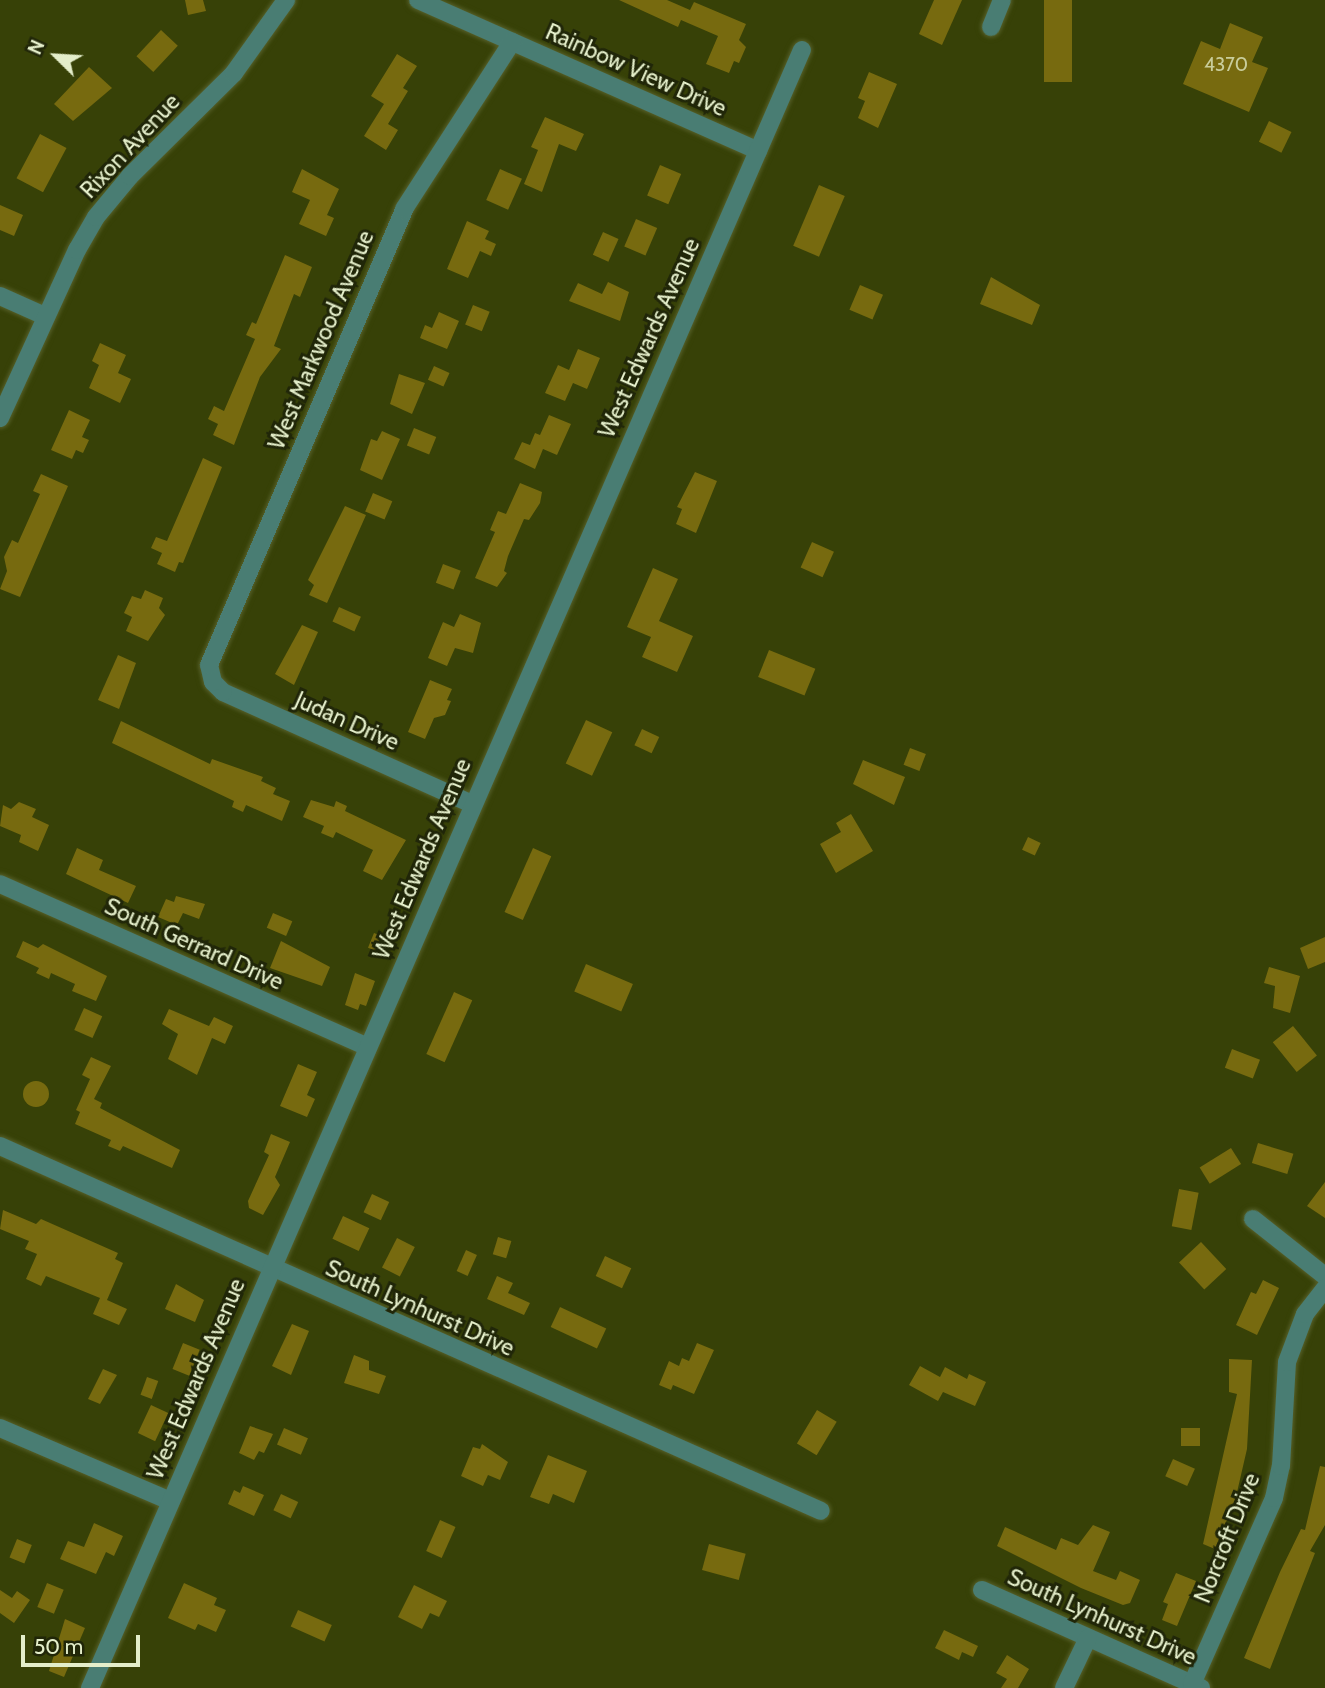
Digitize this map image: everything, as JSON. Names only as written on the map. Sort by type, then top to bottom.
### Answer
[{"type":"street","name":"Rixon Avenue","points":[[0,418],[45,316],[96,217],[130,176],[234,73],[286,0]]},
{"type":"street","name":"Rainbow View Drive","points":[[418,0],[758,151]]},
{"type":"street","points":[[990,27],[1002,0]]},
{"type":"street","name":"West Markwood Avenue","points":[[210,674],[209,661],[404,209],[512,42]]},
{"type":"street","name":"West Edwards Avenue","points":[[90,1688],[802,50]]},
{"type":"street","points":[[0,296],[45,316]]},
{"type":"street","name":"Judan Drive","points":[[210,674],[223,692],[472,804]]},
{"type":"street","name":"South Gerrard Drive","points":[[0,884],[368,1048]]},
{"type":"street","name":"South Lynhurst Drive","points":[[0,1146],[821,1511]]},
{"type":"street","points":[[1253,1219],[1325,1276]]},
{"type":"street","name":"Norcroft Drive","points":[[1196,1686],[1274,1498],[1281,1466],[1287,1362],[1305,1314],[1325,1288]]},
{"type":"street","points":[[0,1428],[170,1500]]},
{"type":"street","name":"South Lynhurst Drive","points":[[982,1590],[1196,1686]]},
{"type":"street","points":[[1064,1688],[1088,1638]]},
{"type":"building","points":[[185,0],[203,0],[206,11],[188,15]]},
{"type":"building","points":[[619,0],[667,0],[690,10],[694,2],[746,24],[739,40],[746,47],[739,63],[734,61],[729,73],[706,64],[718,36],[681,20],[678,27]]},
{"type":"building","points":[[934,0],[962,0],[942,45],[919,34]]},
{"type":"building","points":[[1044,0],[1072,0],[1072,82],[1044,82]]},
{"type":"building","points":[[1230,23],[1263,37],[1252,62],[1268,68],[1249,112],[1183,84],[1201,41],[1220,49]]},
{"type":"building","points":[[161,30],[178,46],[153,72],[136,56]]},
{"type":"building","points":[[397,54],[417,66],[403,88],[408,91],[388,124],[398,130],[386,150],[364,136],[384,104],[371,96]]},
{"type":"building","points":[[89,67],[112,88],[73,121],[54,104]]},
{"type":"building","points":[[869,72],[897,84],[878,128],[858,118],[865,101],[858,98]]},
{"type":"building","points":[[545,117],[584,134],[576,151],[559,144],[542,192],[524,184],[538,150],[531,147]]},
{"type":"building","points":[[1269,121],[1291,132],[1281,153],[1259,142]]},
{"type":"building","points":[[40,134],[66,148],[43,192],[17,178]]},
{"type":"building","points":[[660,165],[681,174],[668,204],[647,195]]},
{"type":"building","points":[[302,169],[339,189],[327,215],[334,218],[326,236],[299,224],[310,200],[292,192]]},
{"type":"building","points":[[500,169],[522,179],[508,210],[486,200]]},
{"type":"building","points":[[819,185],[845,196],[819,257],[793,246]]},
{"type":"building","points":[[0,205],[23,215],[14,236],[0,230]]},
{"type":"building","points":[[636,219],[657,228],[645,256],[624,247]]},
{"type":"building","points":[[467,221],[489,231],[485,239],[496,244],[491,256],[480,251],[468,278],[447,269]]},
{"type":"building","points":[[603,232],[619,239],[608,262],[593,255]]},
{"type":"building","points":[[285,255],[312,267],[300,297],[294,294],[274,346],[281,349],[260,377],[234,445],[213,435],[218,424],[208,419],[214,406],[224,411],[255,339],[246,335],[252,322],[256,324]]},
{"type":"building","points":[[991,277],[1040,305],[1032,325],[980,304]]},
{"type":"building","points":[[608,282],[629,292],[620,321],[569,301],[578,283],[602,294]]},
{"type":"building","points":[[860,285],[883,295],[872,320],[849,310]]},
{"type":"building","points":[[473,305],[490,312],[482,331],[465,324]]},
{"type":"building","points":[[439,312],[459,321],[447,349],[420,338],[425,325],[432,328]]},
{"type":"building","points":[[100,343],[126,355],[118,373],[131,379],[120,403],[89,388],[99,365],[92,361]]},
{"type":"building","points":[[578,349],[600,358],[587,389],[573,383],[565,401],[545,393],[558,365],[569,370]]},
{"type":"building","points":[[434,366],[450,373],[443,387],[428,380]]},
{"type":"building","points":[[399,374],[425,383],[412,414],[390,404]]},
{"type":"building","points":[[69,410],[90,420],[82,437],[89,440],[83,453],[76,450],[72,459],[51,450]]},
{"type":"building","points":[[549,415],[571,424],[557,455],[543,449],[535,469],[514,459],[522,442],[530,445],[535,433],[540,435]]},
{"type":"building","points":[[414,428],[436,437],[429,455],[407,446]]},
{"type":"building","points":[[382,431],[400,439],[382,480],[360,470],[371,439],[377,441]]},
{"type":"building","points":[[203,458],[222,467],[183,563],[179,562],[175,572],[157,564],[162,553],[151,548],[156,537],[167,541]]},
{"type":"building","points":[[695,472],[717,481],[696,533],[676,524],[682,509],[677,507]]},
{"type":"building","points":[[41,474],[68,486],[20,597],[0,589],[7,571],[4,557],[12,540],[18,543],[40,494],[33,491]]},
{"type":"building","points":[[520,483],[542,492],[540,503],[529,520],[524,519],[508,556],[504,571],[507,573],[497,587],[475,578],[495,532],[490,530],[498,511],[506,514]]},
{"type":"building","points":[[373,493],[392,501],[385,520],[365,511]]},
{"type":"building","points":[[345,506],[366,515],[327,603],[309,595],[314,585],[308,580]]},
{"type":"building","points":[[812,542],[834,552],[823,577],[801,568]]},
{"type":"building","points":[[443,564],[461,571],[454,589],[436,583]]},
{"type":"building","points":[[653,568],[678,579],[659,621],[693,636],[677,672],[642,657],[651,637],[627,627]]},
{"type":"building","points":[[145,590],[163,598],[159,608],[165,615],[148,641],[126,631],[132,617],[124,613],[132,596],[141,599]]},
{"type":"building","points":[[339,607],[361,617],[354,631],[332,622]]},
{"type":"building","points":[[460,614],[481,623],[473,653],[455,648],[447,666],[428,658],[443,622],[454,627]]},
{"type":"building","points":[[302,625],[318,632],[294,685],[275,674]]},
{"type":"building","points":[[769,650],[815,669],[804,696],[758,677]]},
{"type":"building","points":[[118,655],[136,663],[119,709],[98,700]]},
{"type":"building","points":[[430,680],[452,689],[447,700],[451,701],[445,715],[434,718],[425,739],[408,732]]},
{"type":"building","points":[[586,720],[612,732],[592,776],[566,764]]},
{"type":"building","points":[[121,721],[210,764],[212,759],[263,777],[261,781],[276,788],[273,794],[290,801],[282,821],[246,805],[243,812],[232,807],[234,801],[112,743]]},
{"type":"building","points":[[642,729],[659,737],[652,753],[634,745]]},
{"type":"building","points":[[910,748],[926,754],[919,771],[904,765]]},
{"type":"building","points":[[863,760],[905,777],[894,805],[853,784]]},
{"type":"building","points":[[311,800],[334,807],[336,801],[347,806],[345,811],[406,840],[382,880],[363,871],[373,850],[336,832],[333,838],[321,833],[324,826],[303,817]]},
{"type":"building","points":[[19,802],[36,809],[32,817],[49,825],[38,851],[19,842],[21,835],[0,826],[3,805],[11,809]]},
{"type":"building","points":[[851,814],[873,851],[836,873],[820,844],[841,832],[836,823]]},
{"type":"building","points":[[1028,837],[1041,843],[1035,856],[1022,850]]},
{"type":"building","points":[[77,848],[103,860],[99,870],[136,886],[128,903],[66,874]]},
{"type":"building","points":[[533,848],[551,856],[523,920],[505,912]]},
{"type":"building","points":[[176,896],[205,904],[199,919],[183,913],[177,925],[158,917],[166,899],[174,902]]},
{"type":"building","points":[[273,913],[292,921],[286,936],[267,928]]},
{"type":"building","points":[[374,933],[389,939],[383,954],[368,948]]},
{"type":"building","points":[[1325,937],[1325,962],[1308,969],[1300,948]]},
{"type":"building","points":[[23,941],[38,948],[43,944],[107,976],[96,1001],[72,991],[75,984],[51,973],[49,979],[36,973],[39,968],[16,957]]},
{"type":"building","points":[[281,941],[330,967],[322,986],[270,968]]},
{"type":"building","points":[[586,964],[633,984],[621,1012],[574,992]]},
{"type":"building","points":[[1269,967],[1300,976],[1290,1013],[1273,1008],[1275,986],[1264,983]]},
{"type":"building","points":[[355,973],[375,981],[366,1006],[360,1004],[358,1010],[345,1005]]},
{"type":"building","points":[[454,992],[472,1000],[445,1062],[426,1054]]},
{"type":"building","points":[[84,1008],[102,1016],[93,1038],[74,1030]]},
{"type":"building","points":[[169,1009],[209,1026],[214,1017],[233,1026],[225,1044],[212,1038],[197,1075],[168,1059],[178,1034],[162,1024]]},
{"type":"building","points":[[1293,1026],[1317,1056],[1297,1072],[1273,1042]]},
{"type":"building","points":[[1232,1049],[1260,1060],[1253,1078],[1225,1068]]},
{"type":"building","points":[[91,1057],[111,1066],[94,1099],[102,1103],[100,1108],[180,1150],[172,1168],[123,1146],[120,1151],[108,1146],[111,1140],[75,1124],[80,1112],[76,1110],[90,1079],[82,1075]]},
{"type":"building","points":[[298,1064],[317,1072],[307,1095],[315,1099],[307,1117],[280,1106]]},
{"type":"building","points":[[36,1081],[45,1085],[49,1094],[45,1103],[36,1107],[27,1103],[23,1094],[27,1085]]},
{"type":"building","points":[[271,1134],[290,1142],[275,1177],[280,1185],[263,1215],[249,1208],[248,1201],[269,1155],[264,1152]]},
{"type":"building","points":[[1258,1143],[1293,1154],[1287,1174],[1252,1163]]},
{"type":"building","points":[[1231,1148],[1241,1164],[1210,1184],[1200,1168]]},
{"type":"building","points":[[1325,1182],[1325,1218],[1307,1206]]},
{"type":"building","points":[[1179,1189],[1199,1193],[1191,1230],[1172,1226]]},
{"type":"building","points":[[372,1194],[389,1202],[381,1220],[364,1212]]},
{"type":"building","points":[[3,1210],[36,1224],[41,1219],[118,1253],[115,1259],[123,1263],[107,1300],[127,1309],[119,1325],[93,1314],[100,1298],[46,1276],[41,1286],[26,1279],[37,1254],[25,1249],[29,1241],[0,1229]]},
{"type":"building","points":[[343,1216],[369,1228],[359,1251],[332,1239]]},
{"type":"building","points":[[498,1237],[511,1241],[506,1258],[493,1254]]},
{"type":"building","points":[[397,1238],[415,1247],[400,1276],[382,1267]]},
{"type":"building","points":[[1201,1242],[1226,1269],[1204,1290],[1179,1262]]},
{"type":"building","points":[[466,1250],[477,1255],[468,1276],[457,1271]]},
{"type":"building","points":[[605,1256],[631,1268],[622,1288],[596,1276]]},
{"type":"building","points":[[497,1276],[513,1283],[508,1293],[530,1303],[524,1315],[487,1299]]},
{"type":"building","points":[[1263,1280],[1279,1288],[1257,1335],[1236,1325],[1251,1292],[1256,1294]]},
{"type":"building","points":[[176,1284],[204,1300],[195,1322],[165,1309]]},
{"type":"building","points":[[560,1307],[606,1329],[597,1348],[551,1327]]},
{"type":"building","points":[[292,1324],[309,1331],[291,1375],[272,1366]]},
{"type":"building","points":[[183,1343],[200,1350],[189,1376],[173,1369]]},
{"type":"building","points":[[697,1343],[714,1350],[694,1394],[673,1385],[671,1390],[659,1385],[669,1361],[679,1366],[682,1358],[689,1361]]},
{"type":"building","points":[[354,1355],[369,1361],[369,1370],[386,1376],[379,1394],[344,1383]]},
{"type":"building","points":[[1229,1359],[1252,1360],[1247,1449],[1235,1501],[1215,1549],[1203,1544],[1237,1394],[1229,1392]]},
{"type":"building","points":[[920,1366],[940,1377],[945,1367],[967,1379],[969,1374],[986,1382],[975,1406],[943,1392],[938,1401],[909,1385]]},
{"type":"building","points":[[103,1369],[117,1375],[100,1404],[88,1399]]},
{"type":"building","points":[[147,1377],[158,1381],[152,1399],[141,1395]]},
{"type":"building","points":[[151,1405],[168,1413],[155,1441],[138,1433]]},
{"type":"building","points":[[817,1410],[837,1422],[817,1455],[797,1443]]},
{"type":"building","points":[[250,1426],[273,1434],[264,1453],[259,1451],[254,1460],[239,1453]]},
{"type":"building","points":[[284,1428],[308,1438],[301,1455],[277,1445]]},
{"type":"building","points":[[1181,1428],[1200,1428],[1200,1446],[1181,1446]]},
{"type":"building","points":[[482,1444],[508,1462],[500,1480],[488,1475],[483,1486],[461,1476],[473,1447],[480,1449]]},
{"type":"building","points":[[548,1455],[587,1471],[574,1503],[553,1494],[549,1504],[530,1497]]},
{"type":"building","points":[[1173,1459],[1195,1469],[1187,1486],[1165,1476]]},
{"type":"building","points":[[1320,1466],[1325,1467],[1325,1525],[1310,1551],[1315,1553],[1270,1669],[1244,1658],[1280,1572],[1301,1529],[1305,1530]]},
{"type":"building","points":[[243,1486],[264,1495],[254,1516],[228,1504],[234,1490],[240,1493]]},
{"type":"building","points":[[281,1494],[298,1502],[291,1518],[273,1510]]},
{"type":"building","points":[[440,1520],[456,1527],[442,1558],[426,1551]]},
{"type":"building","points":[[94,1523],[123,1536],[114,1556],[106,1552],[96,1574],[60,1559],[68,1541],[84,1547]]},
{"type":"building","points":[[1093,1525],[1110,1532],[1093,1571],[1116,1580],[1120,1571],[1140,1580],[1130,1603],[1123,1605],[1081,1588],[997,1546],[1005,1527],[1056,1550],[1061,1538],[1078,1545]]},
{"type":"building","points":[[17,1539],[32,1545],[24,1564],[10,1558]]},
{"type":"building","points":[[709,1544],[746,1554],[739,1580],[702,1570]]},
{"type":"building","points":[[1176,1573],[1196,1581],[1177,1626],[1162,1620],[1168,1604],[1163,1602]]},
{"type":"building","points":[[47,1583],[64,1590],[54,1614],[37,1607]]},
{"type":"building","points":[[184,1583],[217,1598],[214,1605],[226,1610],[216,1632],[198,1624],[195,1630],[168,1618]]},
{"type":"building","points":[[414,1585],[447,1601],[439,1617],[430,1613],[422,1629],[398,1617]]},
{"type":"building","points":[[0,1590],[12,1598],[17,1591],[30,1600],[14,1623],[0,1613]]},
{"type":"building","points":[[298,1610],[332,1625],[324,1641],[291,1626]]},
{"type":"building","points":[[65,1619],[85,1628],[64,1677],[49,1671]]},
{"type":"building","points":[[944,1630],[978,1646],[973,1657],[962,1652],[959,1660],[935,1648]]},
{"type":"building","points":[[1007,1655],[1029,1669],[1018,1688],[1001,1688],[1007,1679],[996,1673]]}]
